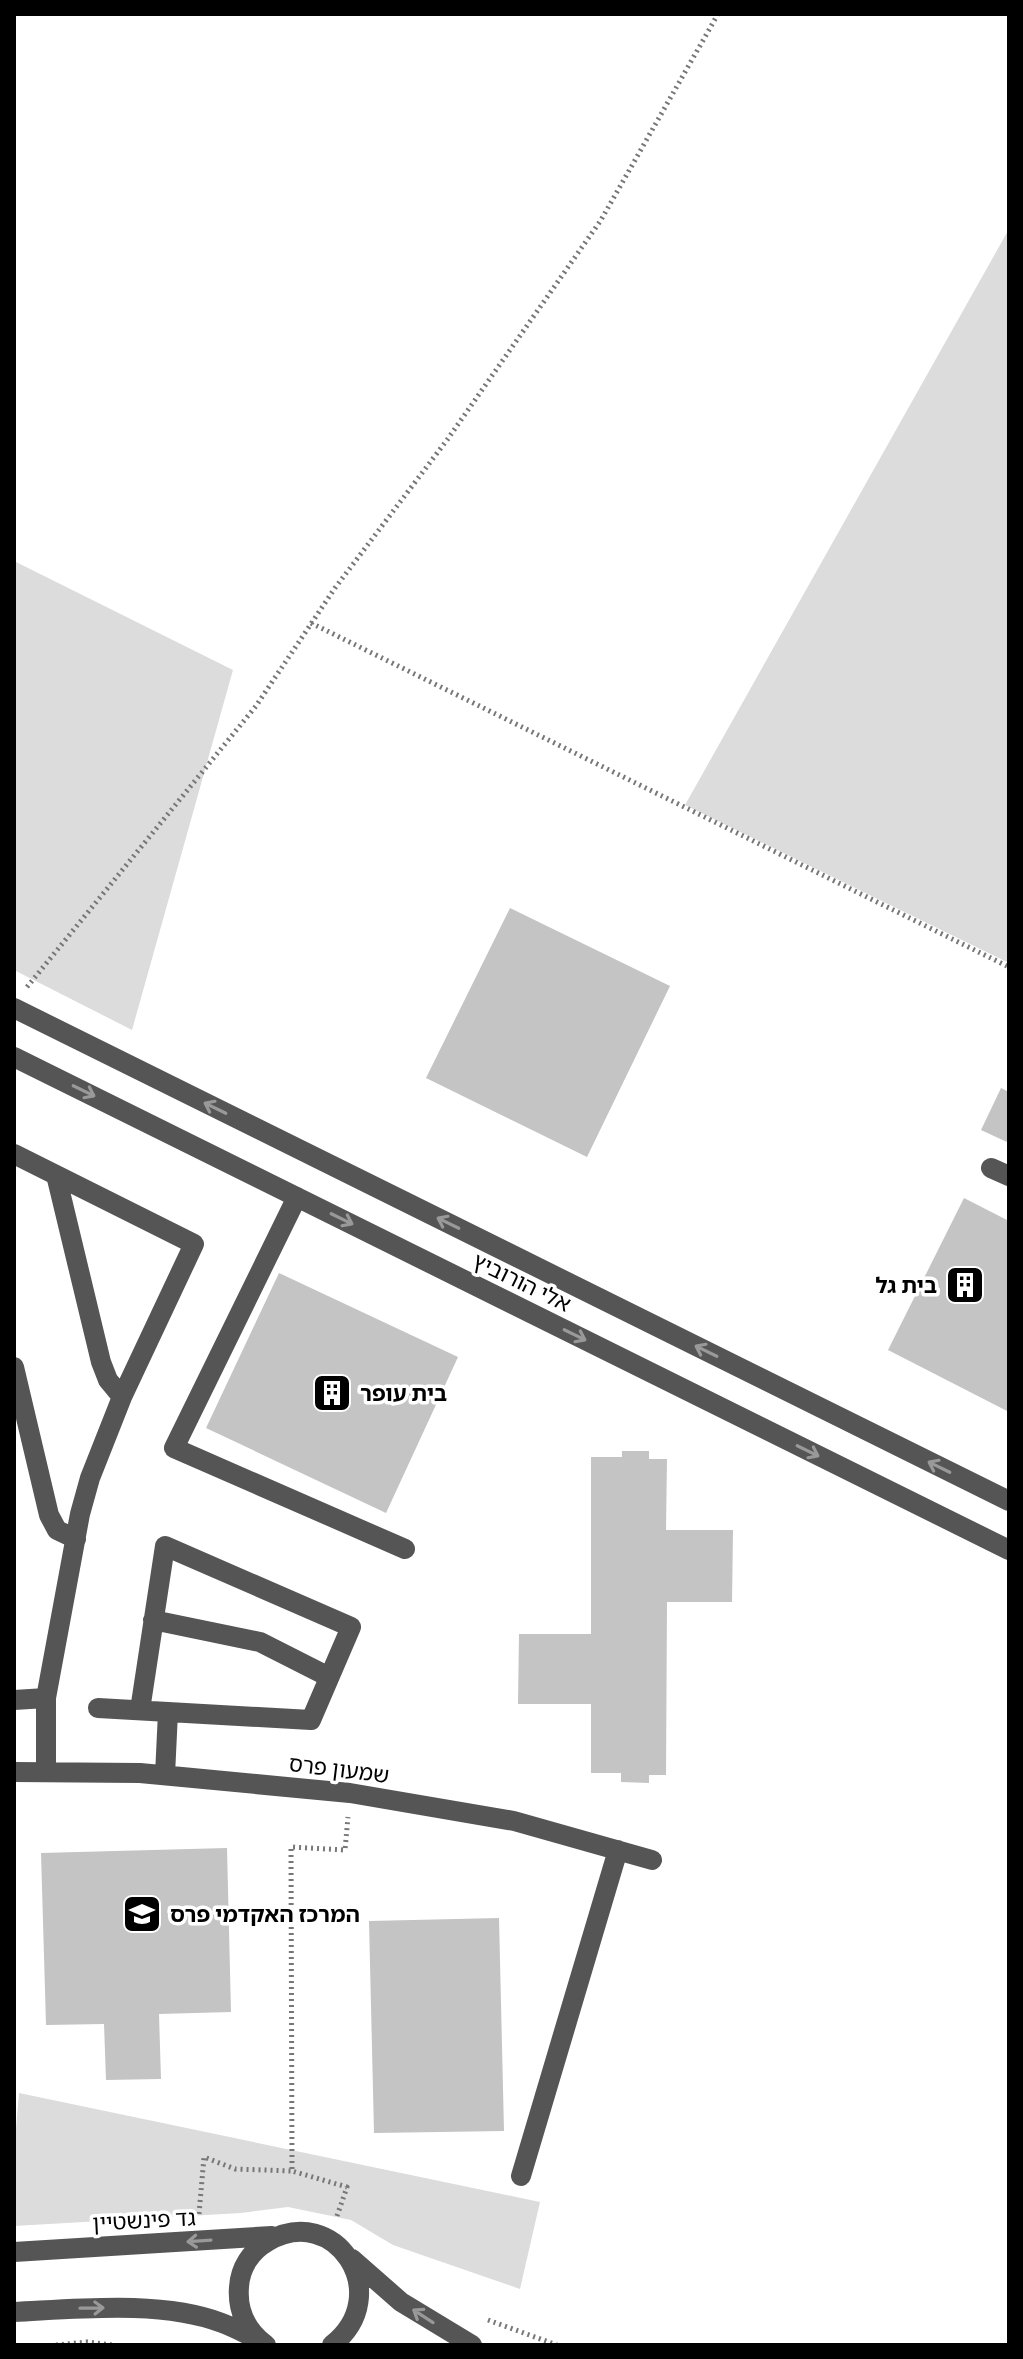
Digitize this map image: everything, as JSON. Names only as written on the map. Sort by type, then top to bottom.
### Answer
[{"type":"street","name":"אלי הורוביץ","points":[[19,999],[1009,1501]]},
{"type":"street","name":"אלי הורוביץ","points":[[14,1057],[1009,1550]]},
{"type":"street","points":[[14,1154],[194,1244],[122,1397],[90,1478],[46,1698],[46,1771]]},
{"type":"street","points":[[56,1175],[101,1362],[108,1380],[122,1397]]},
{"type":"street","points":[[297,1197],[174,1448],[405,1549]]},
{"type":"street","points":[[14,1367],[49,1515],[57,1530],[76,1539]]},
{"type":"street","points":[[98,1708],[311,1720],[351,1627],[165,1546],[140,1710]]},
{"type":"street","points":[[153,1620],[260,1642],[329,1677]]},
{"type":"street","points":[[14,1700],[46,1698]]},
{"type":"street","points":[[165,1775],[168,1712]]},
{"type":"street","name":"שמעון פרס","points":[[14,1772],[165,1775],[350,1793],[514,1821],[652,1860]]},
{"type":"street","points":[[521,2176],[618,1850]]},
{"type":"street","name":"גד פינשטיין","points":[[14,2252],[276,2236],[294,2232],[311,2233],[334,2243]]},
{"type":"street","points":[[263,2342],[246,2324],[238,2304],[239,2283],[245,2263],[258,2247],[276,2236]]},
{"type":"street","points":[[332,2345],[344,2336],[355,2319],[360,2300],[359,2280],[352,2262],[334,2243]]},
{"type":"street","points":[[334,2243],[401,2302],[472,2345]]},
{"type":"street","points":[[14,2312],[91,2308],[177,2313],[220,2322],[263,2342]]},
{"type":"path","points":[[19,999],[256,706],[335,588],[447,440],[601,220],[718,14]]},
{"type":"path","points":[[311,623],[1009,967]]},
{"type":"path","points":[[292,2171],[291,1847],[345,1850],[350,1793]]},
{"type":"path","points":[[197,2241],[204,2157],[235,2169],[292,2171],[347,2187],[334,2243]]},
{"type":"path","points":[[56,2345],[87,2342],[113,2345]]},
{"type":"shaded area","points":[[1009,229],[1009,963],[685,805]]},
{"type":"shaded area","points":[[14,561],[233,670],[132,1030],[14,970]]},
{"type":"shaded area","points":[[19,2093],[540,2202],[520,2289],[393,2245],[351,2220],[288,2207],[241,2213],[14,2226],[14,2152]]},
{"type":"building","points":[[510,908],[670,986],[587,1157],[426,1078]]},
{"type":"building","points":[[1001,1088],[1009,1092],[1009,1143],[981,1130]]},
{"type":"building","name":"בית גל","points":[[964,1198],[1009,1221],[1009,1412],[888,1350]]},
{"type":"building","name":"בית עופר","points":[[279,1273],[458,1357],[386,1513],[206,1428]]},
{"type":"building","points":[[622,1451],[649,1451],[649,1459],[667,1459],[666,1530],[733,1530],[732,1602],[667,1602],[666,1775],[649,1775],[649,1783],[621,1782],[621,1773],[591,1773],[591,1704],[518,1704],[519,1634],[591,1634],[591,1457],[622,1457]]},
{"type":"building","points":[[227,1848],[231,2012],[159,2014],[161,2079],[106,2080],[104,2024],[46,2025],[41,1853]]},
{"type":"building","points":[[499,1918],[504,2131],[374,2133],[369,1921]]},
{"type":"place","name":"בית גל","points":[[965,1285]]},
{"type":"place","name":"בית עופר","points":[[332,1393]]},
{"type":"place","name":"המרכז האקדמי פרס","points":[[142,1914]]}]
